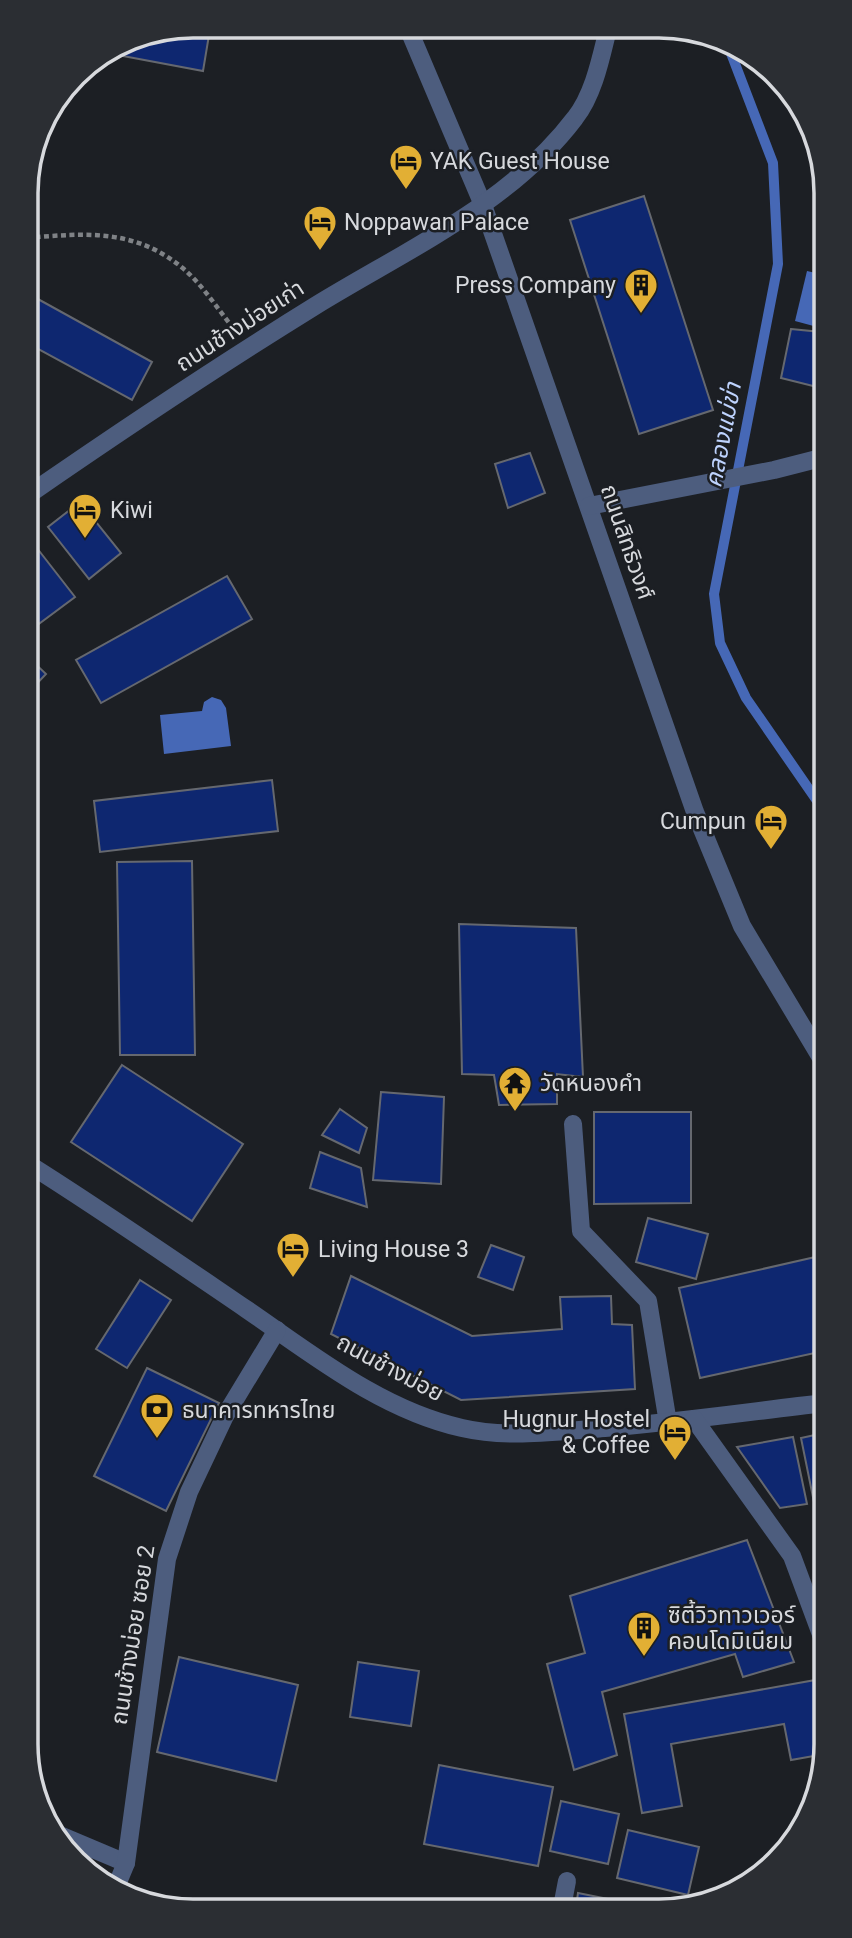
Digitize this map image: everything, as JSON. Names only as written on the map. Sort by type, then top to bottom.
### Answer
[{"type":"street","name":"ถนนสิทธิวงศ์","points":[[412,38],[483,205],[710,850],[742,926],[813,1032]]},
{"type":"street","name":"ถนนช้างม่อยเก่า","points":[[39,488],[249,347],[483,205],[543,156],[578,116],[598,67],[606,38]]},
{"type":"street","points":[[589,506],[814,460]]},
{"type":"street","points":[[573,1124],[581,1231],[648,1301],[667,1423]]},
{"type":"street","name":"ถนนช้างม่อย","points":[[38,1170],[114,1218],[337,1371],[395,1404],[462,1428],[501,1433],[536,1433],[667,1423],[813,1403]]},
{"type":"street","name":"ถนนช้างม่อย ซอย 2","points":[[118,1880],[126,1863],[167,1559],[188,1492],[225,1416],[277,1330]]},
{"type":"street","points":[[694,1419],[792,1556],[813,1613]]},
{"type":"street","points":[[72,1840],[126,1863]]},
{"type":"street","points":[[563,1899],[566,1881]]},
{"type":"path","points":[[39,237],[90,233],[142,242],[185,271],[249,347]]},
{"type":"water","points":[[807,271],[814,273],[814,326],[795,321]]},
{"type":"water","points":[[212,697],[221,700],[226,708],[231,746],[164,754],[160,715],[202,711],[204,702]]},
{"type":"building","points":[[208,38],[203,71],[122,56],[163,41]]},
{"type":"building","name":"Press Company","points":[[644,196],[713,410],[639,434],[570,220]]},
{"type":"building","points":[[39,300],[152,362],[132,400],[39,349]]},
{"type":"building","points":[[791,329],[814,331],[814,386],[781,378]]},
{"type":"building","points":[[530,453],[545,493],[508,508],[495,464]]},
{"type":"building","name":"Kiwi","points":[[80,502],[121,553],[89,579],[48,527]]},
{"type":"building","points":[[39,550],[75,597],[39,624]]},
{"type":"building","points":[[227,576],[252,619],[101,703],[76,660]]},
{"type":"building","points":[[39,667],[46,674],[39,682]]},
{"type":"building","points":[[272,780],[278,831],[100,852],[94,801]]},
{"type":"building","points":[[192,861],[195,1055],[120,1055],[117,862]]},
{"type":"building","points":[[459,924],[576,928],[583,1077],[557,1074],[557,1104],[499,1105],[494,1075],[462,1074]]},
{"type":"building","points":[[122,1065],[243,1144],[192,1221],[71,1142]]},
{"type":"building","points":[[381,1092],[444,1097],[441,1184],[373,1180]]},
{"type":"building","points":[[340,1109],[367,1128],[359,1153],[322,1135]]},
{"type":"building","points":[[594,1112],[691,1112],[691,1203],[594,1204]]},
{"type":"building","points":[[320,1152],[361,1168],[367,1207],[310,1188]]},
{"type":"building","points":[[648,1218],[708,1234],[696,1279],[636,1262]]},
{"type":"building","points":[[491,1245],[524,1257],[513,1290],[478,1277]]},
{"type":"building","points":[[813,1257],[813,1353],[700,1378],[679,1288]]},
{"type":"building","points":[[351,1276],[472,1336],[562,1329],[560,1297],[611,1296],[612,1324],[632,1325],[635,1389],[461,1400],[331,1334]]},
{"type":"building","points":[[140,1280],[171,1300],[127,1368],[96,1349]]},
{"type":"building","name":"ธนาคารทหารไทย","points":[[147,1368],[219,1403],[166,1511],[94,1476]]},
{"type":"building","points":[[813,1435],[813,1498],[801,1438]]},
{"type":"building","points":[[793,1437],[807,1504],[780,1508],[737,1447]]},
{"type":"building","name":"ซิตี้วิวทาวเวอร์ คอนโดมิเนียม","points":[[747,1540],[794,1662],[743,1677],[735,1654],[602,1692],[617,1755],[574,1770],[547,1664],[585,1653],[570,1596]]},
{"type":"building","points":[[179,1657],[298,1685],[276,1781],[157,1752]]},
{"type":"building","points":[[358,1662],[419,1671],[411,1726],[350,1717]]},
{"type":"building","points":[[813,1680],[813,1756],[791,1760],[784,1724],[671,1744],[682,1806],[642,1813],[624,1714]]},
{"type":"building","points":[[439,1765],[553,1787],[538,1866],[424,1844]]},
{"type":"building","points":[[561,1801],[619,1814],[608,1864],[550,1851]]},
{"type":"building","points":[[628,1830],[699,1847],[688,1895],[617,1878]]},
{"type":"building","points":[[578,1893],[608,1899],[577,1899]]},
{"type":"waterway","name":"คลองแม่ข่า","points":[[733,57],[773,163],[778,264],[714,594],[720,643],[746,698],[814,796]]},
{"type":"place","name":"YAK Guest House","points":[[406,191]]},
{"type":"place","name":"Noppawan Palace","points":[[320,252]]},
{"type":"place","name":"Press Company","points":[[641,315]]},
{"type":"place","name":"Kiwi","points":[[85,540]]},
{"type":"place","name":"Cumpun","points":[[771,851]]},
{"type":"place","name":"วัดหนองคำ","points":[[515,1113]]},
{"type":"place","name":"Living House 3","points":[[293,1279]]},
{"type":"place","name":"ธนาคารทหารไทย","points":[[157,1440]]},
{"type":"place","name":"Hugnur Hostel & Coffee","points":[[675,1462]]},
{"type":"place","name":"ซิตี้วิวทาวเวอร์ คอนโดมิเนียม","points":[[644,1658]]}]
